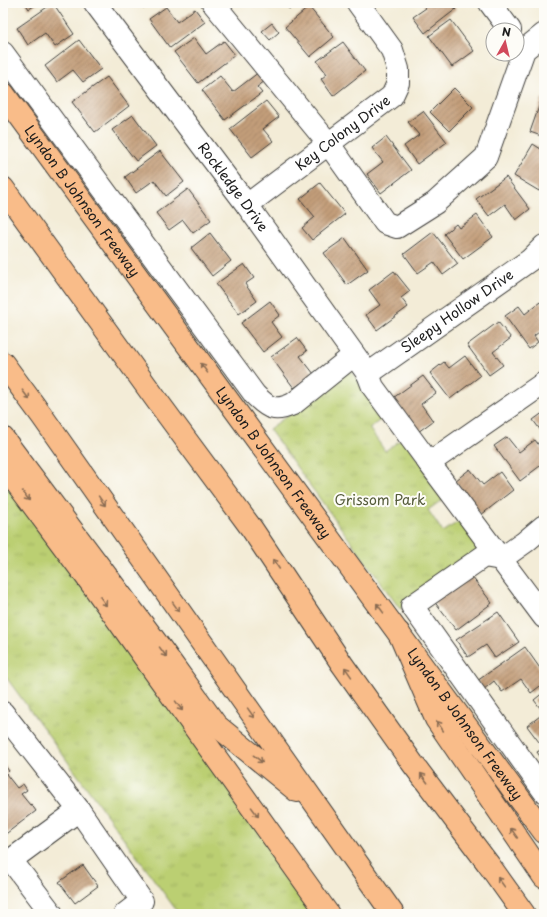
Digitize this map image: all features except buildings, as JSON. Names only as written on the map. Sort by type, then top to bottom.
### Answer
[{"type":"main road","name":"Lyndon B Johnson Freeway","points":[[3,93],[544,832]]},
{"type":"main road","points":[[3,188],[252,529],[342,664],[413,764],[524,914]]},
{"type":"main road","points":[[3,363],[42,416],[393,914]]},
{"type":"main road","points":[[3,438],[154,639],[216,725],[318,808]]},
{"type":"main road","points":[[3,465],[94,587],[328,914]]},
{"type":"main road","points":[[399,633],[436,719],[544,877]]},
{"type":"street","name":"Rockledge Drive","points":[[95,3],[247,205],[368,374],[373,387],[544,617]]},
{"type":"street","points":[[213,3],[328,144],[386,223],[397,227],[435,204],[486,157],[516,62]]},
{"type":"street","name":"Key Colony Drive","points":[[247,205],[392,96],[398,83],[398,69],[392,50],[358,3]]},
{"type":"street","points":[[490,3],[504,22]]},
{"type":"street","points":[[525,43],[544,34]]},
{"type":"street","points":[[3,53],[255,395],[264,404],[273,408],[282,409],[293,404],[354,355]]},
{"type":"street","name":"Sleepy Hollow Drive","points":[[368,374],[530,260],[544,246]]},
{"type":"street","points":[[429,463],[544,383]]},
{"type":"street","points":[[544,526],[501,559],[484,556],[412,606],[544,791]]},
{"type":"street","points":[[3,713],[79,810],[142,901],[125,914]]},
{"type":"street","points":[[52,914],[11,860],[79,810]]},
{"type":"green space","name":"Grissom Park","points":[[350,370],[385,417],[369,428],[385,451],[403,438],[446,497],[428,510],[443,532],[465,517],[486,547],[400,609],[269,429]]},
{"type":"green space","points":[[3,462],[335,914],[179,914],[3,673]]}]
